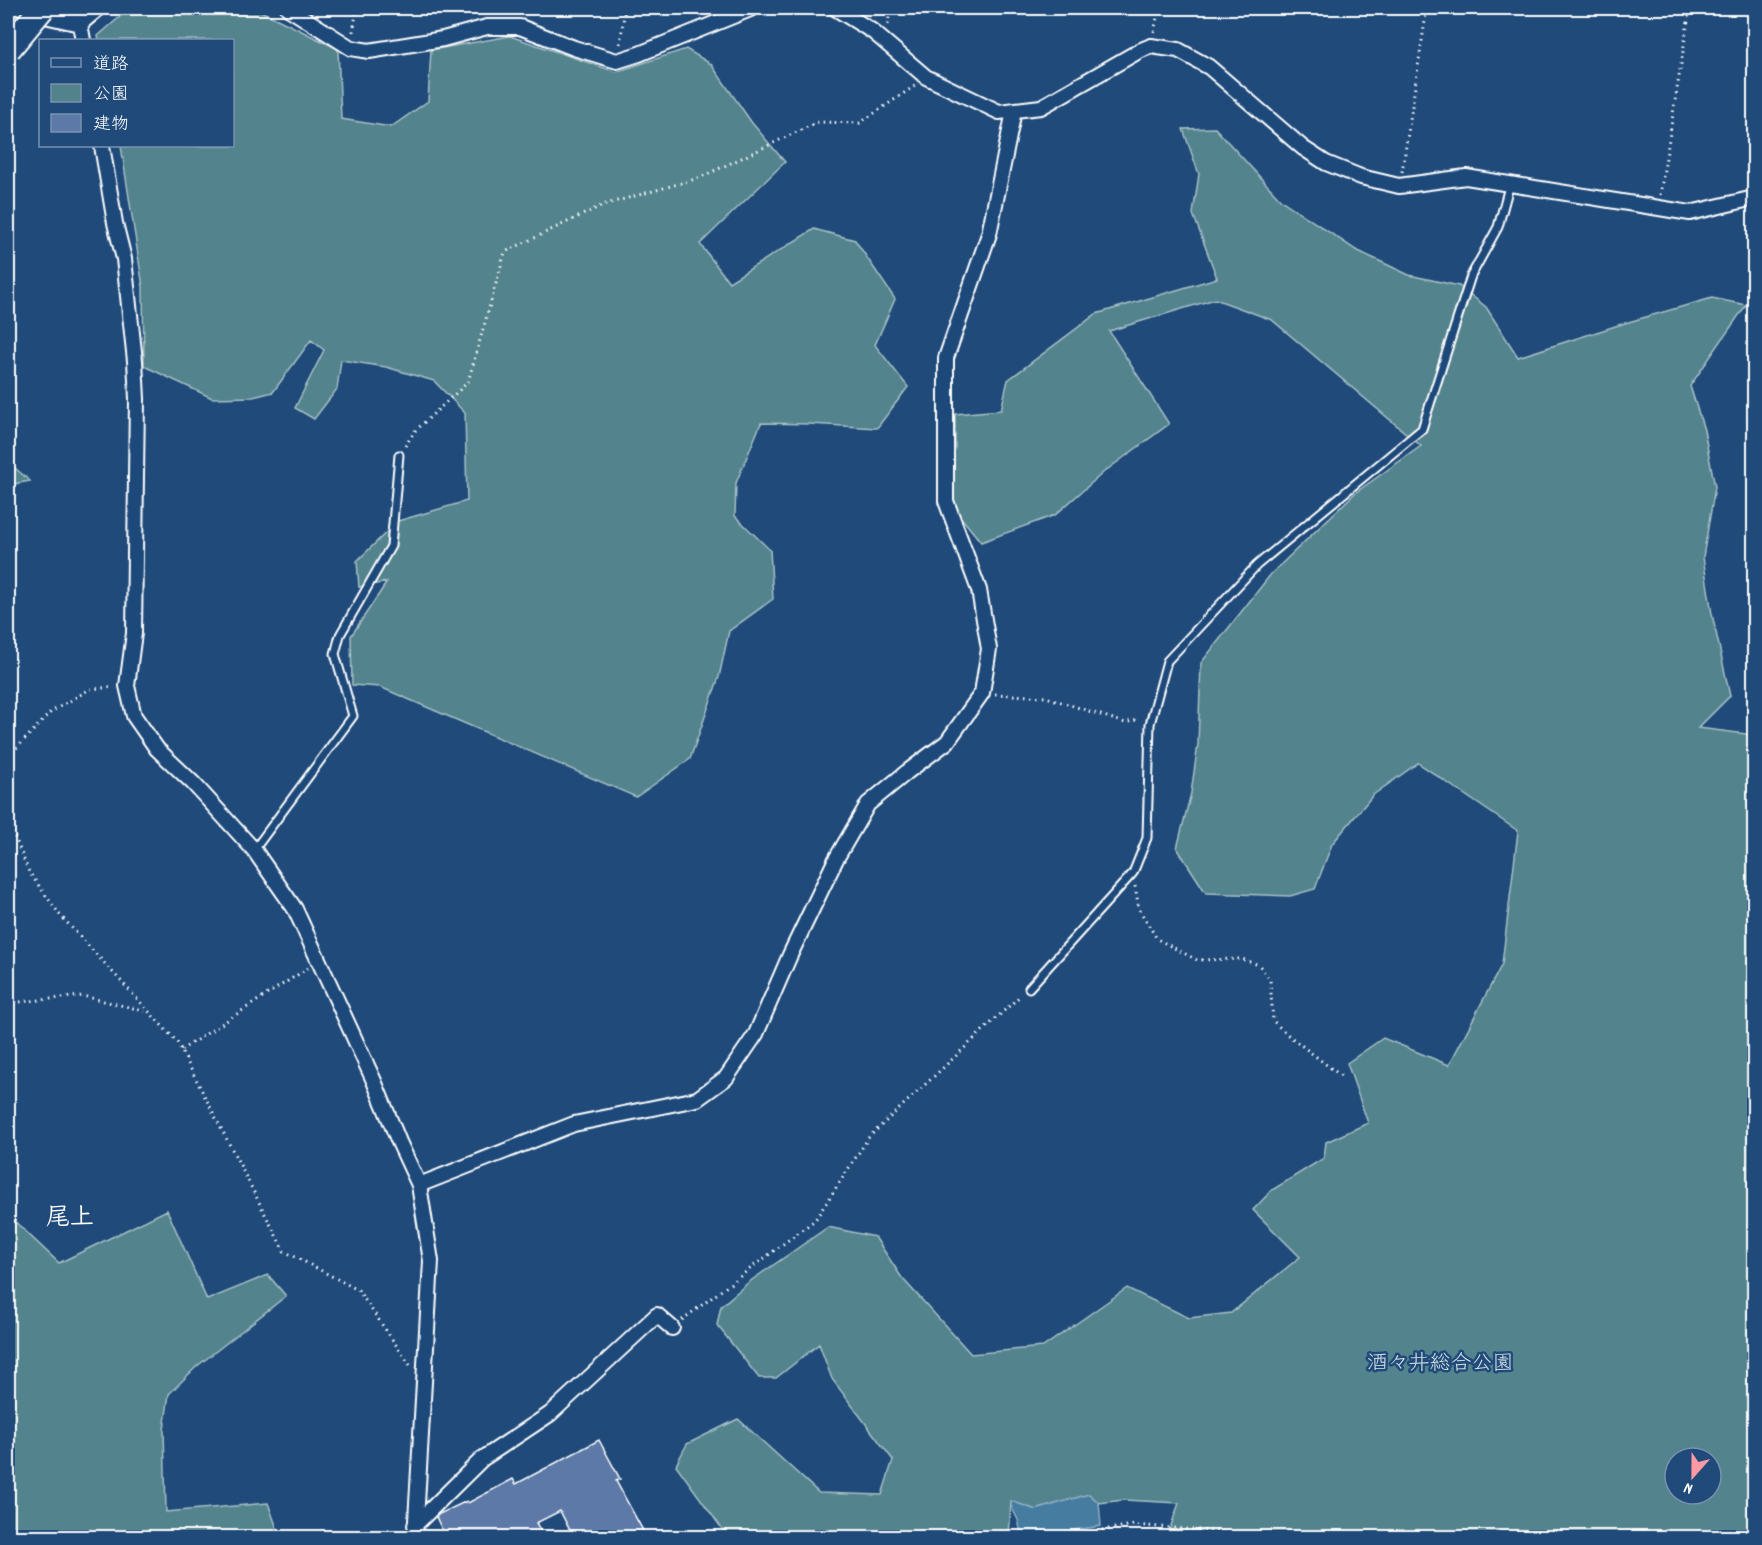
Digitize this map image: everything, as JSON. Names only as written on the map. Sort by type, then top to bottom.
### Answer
[{"type":"highway","points":[[8,49],[42,8]]},
{"type":"street","points":[[9,8],[80,24]]},
{"type":"street","points":[[77,8],[83,39]]},
{"type":"street","points":[[80,24],[99,8]]},
{"type":"street","points":[[288,8],[351,48],[369,51],[443,39],[487,27],[520,27],[574,48],[617,61],[753,8]]},
{"type":"street","points":[[835,8],[872,30],[927,77],[999,112],[1041,107],[1151,46],[1178,50],[1209,67],[1303,148],[1326,163],[1361,177],[1400,186],[1466,177],[1690,213],[1755,198]]},
{"type":"street","points":[[419,1185],[574,1124],[697,1099],[726,1078],[756,1034],[790,955],[836,859],[868,804],[947,742],[982,693],[989,649],[979,590],[946,501],[946,358],[988,234],[1014,111]]},
{"type":"street","points":[[102,147],[115,223],[124,259],[136,380],[134,633],[127,686],[134,716],[157,749],[193,783],[254,850],[295,909],[419,1185],[431,1261],[415,1531]]},
{"type":"street","points":[[415,1531],[482,1459],[550,1413],[657,1315],[672,1328]]},
{"type":"lane","points":[[1029,988],[1133,873],[1147,838],[1150,724],[1167,661],[1257,565],[1422,429],[1471,276],[1498,227],[1510,183]]},
{"type":"lane","points":[[254,850],[353,716],[335,654],[340,635],[391,546],[399,455]]},
{"type":"path","points":[[351,48],[357,8]]},
{"type":"path","points":[[617,61],[625,8]]},
{"type":"path","points":[[1151,46],[1159,8]]},
{"type":"path","points":[[1400,186],[1427,8]]},
{"type":"path","points":[[1658,207],[1690,8]]},
{"type":"path","points":[[399,455],[415,431],[468,381],[505,252],[603,205],[699,178],[818,122],[860,123],[927,77]]},
{"type":"path","points":[[8,757],[51,712],[90,689],[127,686]]},
{"type":"path","points":[[982,693],[1046,697],[1125,723],[1152,717]]},
{"type":"path","points":[[8,820],[29,872],[60,915],[177,1042],[284,1251],[358,1290],[423,1385]]},
{"type":"path","points":[[1133,873],[1139,909],[1157,939],[1197,960],[1242,959],[1259,965],[1270,980],[1273,1021],[1341,1076]]},
{"type":"path","points":[[181,1050],[319,961]]},
{"type":"path","points":[[672,1328],[815,1220],[869,1137],[1029,988]]},
{"type":"path","points":[[8,1003],[83,996],[147,1012]]},
{"type":"path","points":[[1102,1530],[1134,1525],[1223,1532],[1236,1538]]},
{"type":"green space","points":[[130,8],[255,8],[338,49],[341,119],[391,127],[428,101],[431,50],[510,36],[616,72],[686,49],[711,64],[752,123],[785,162],[700,244],[729,282],[814,229],[855,240],[895,299],[875,345],[908,387],[877,428],[761,423],[736,483],[735,516],[770,550],[773,599],[729,631],[719,677],[690,759],[636,797],[380,687],[352,685],[351,636],[387,582],[359,587],[357,561],[398,521],[467,501],[465,413],[434,381],[386,367],[341,360],[337,389],[314,419],[295,408],[324,350],[311,340],[273,392],[253,397],[212,398],[144,366],[143,287],[121,147],[234,147],[234,39],[99,39],[98,36]]},
{"type":"green space","name":"酒々井総合公園","points":[[1215,128],[1281,200],[1356,250],[1409,275],[1459,286],[1486,307],[1518,357],[1712,298],[1746,305],[1690,386],[1704,430],[1715,487],[1703,557],[1712,614],[1730,696],[1698,728],[1754,735],[1754,1537],[1167,1537],[1179,1503],[1124,1500],[1099,1503],[1089,1494],[1036,1510],[1011,1501],[1009,1537],[728,1537],[676,1465],[687,1444],[738,1419],[819,1493],[882,1495],[893,1460],[832,1379],[819,1344],[776,1378],[759,1378],[717,1325],[721,1306],[749,1282],[828,1227],[875,1237],[902,1278],[971,1354],[1043,1347],[1127,1288],[1189,1318],[1231,1313],[1300,1257],[1253,1210],[1272,1190],[1324,1158],[1326,1142],[1368,1123],[1347,1063],[1383,1038],[1449,1065],[1502,964],[1518,831],[1418,763],[1373,795],[1332,844],[1315,889],[1290,896],[1206,893],[1177,848],[1191,793],[1198,744],[1201,663],[1271,574],[1355,493],[1421,446],[1272,320],[1215,299],[1109,331],[1169,424],[1104,472],[1055,515],[981,542],[951,505],[949,465],[955,448],[955,414],[1001,410],[1008,380],[1096,314],[1217,278],[1193,214],[1199,174],[1183,129]]},
{"type":"green space","points":[[8,462],[30,481],[8,485]]},
{"type":"green space","points":[[167,1210],[207,1300],[268,1275],[286,1296],[196,1367],[169,1394],[164,1430],[166,1512],[268,1503],[280,1537],[8,1537],[8,1215],[59,1263]]},
{"type":"water","points":[[1089,1494],[1099,1503],[1101,1526],[1075,1530],[1061,1537],[1022,1537],[1011,1501],[1036,1510]]},
{"type":"building","points":[[599,1440],[620,1479],[616,1481],[647,1538],[574,1538],[560,1511],[536,1523],[542,1533],[534,1538],[446,1538],[436,1517],[439,1514],[467,1501],[468,1503],[513,1479],[516,1484]]},
{"type":"district","name":"尾上","points":[[70,1219]]}]
